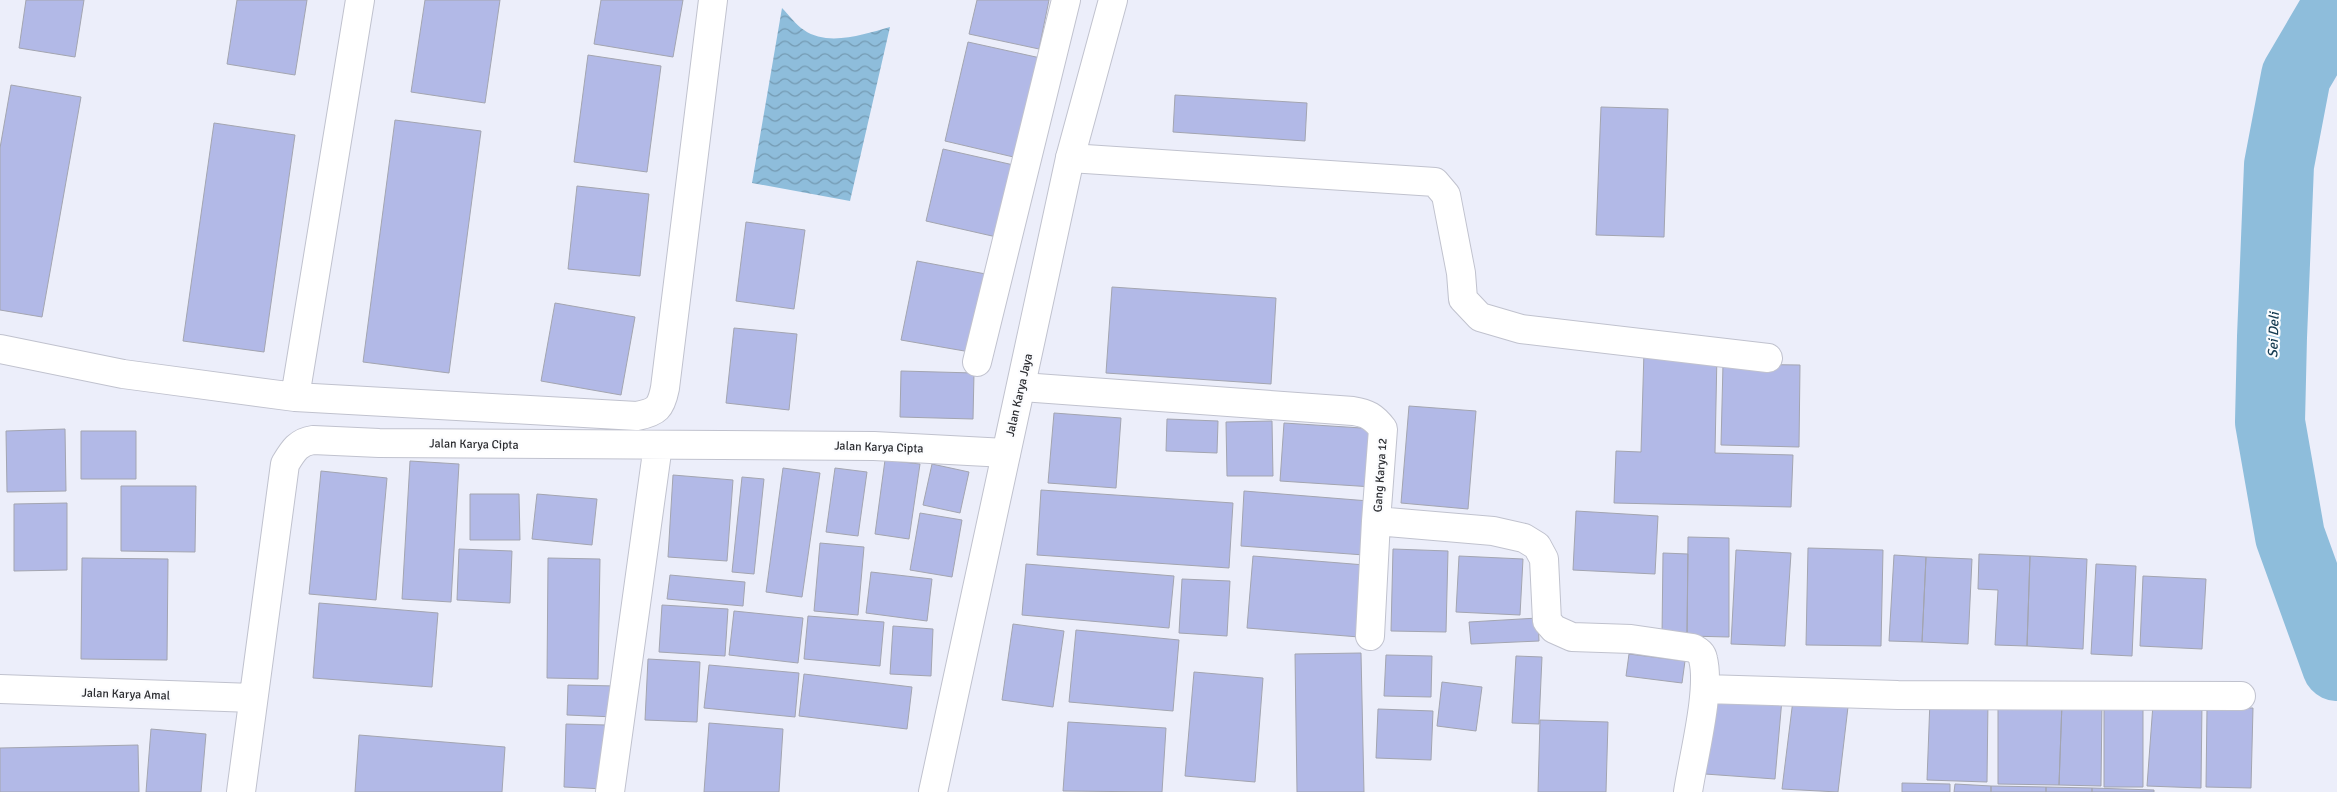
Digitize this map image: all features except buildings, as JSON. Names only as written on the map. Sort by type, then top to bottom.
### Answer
[{"type":"street","points":[[295,397],[360,0]]},
{"type":"street","points":[[0,349],[123,374],[295,397],[637,416],[651,413],[662,401],[665,388],[713,0]]},
{"type":"street","points":[[977,362],[1066,0]]},
{"type":"street","name":"Jalan Karya Jaya","points":[[933,792],[1070,158],[1112,0]]},
{"type":"street","points":[[1070,158],[1435,182],[1446,195],[1461,273],[1463,299],[1480,317],[1522,329],[1768,358]]},
{"type":"street","name":"Gang Karya 12","points":[[1022,387],[1365,412],[1375,418],[1383,429],[1376,521],[1493,531],[1524,538],[1537,546],[1544,559],[1547,621],[1554,630],[1572,637],[1631,639],[1693,648],[1703,658],[1705,689]]},
{"type":"street","name":"Jalan Karya Cipta","points":[[241,792],[285,464],[293,451],[302,442],[313,440],[379,443],[658,446],[874,446],[1006,453]]},
{"type":"street","points":[[610,792],[658,446]]},
{"type":"street","points":[[1370,636],[1376,521]]},
{"type":"street","name":"Jalan Karya Amal","points":[[0,689],[253,698]]},
{"type":"street","points":[[1688,792],[1705,689],[1898,694],[2241,696]]},
{"type":"water","points":[[782,8],[804,30],[824,38],[847,38],[890,27],[850,201],[752,183]]},
{"type":"waterway","name":"Sei Deli","points":[[2337,6],[2296,76],[2279,165],[2270,422],[2290,536],[2337,666]]}]
